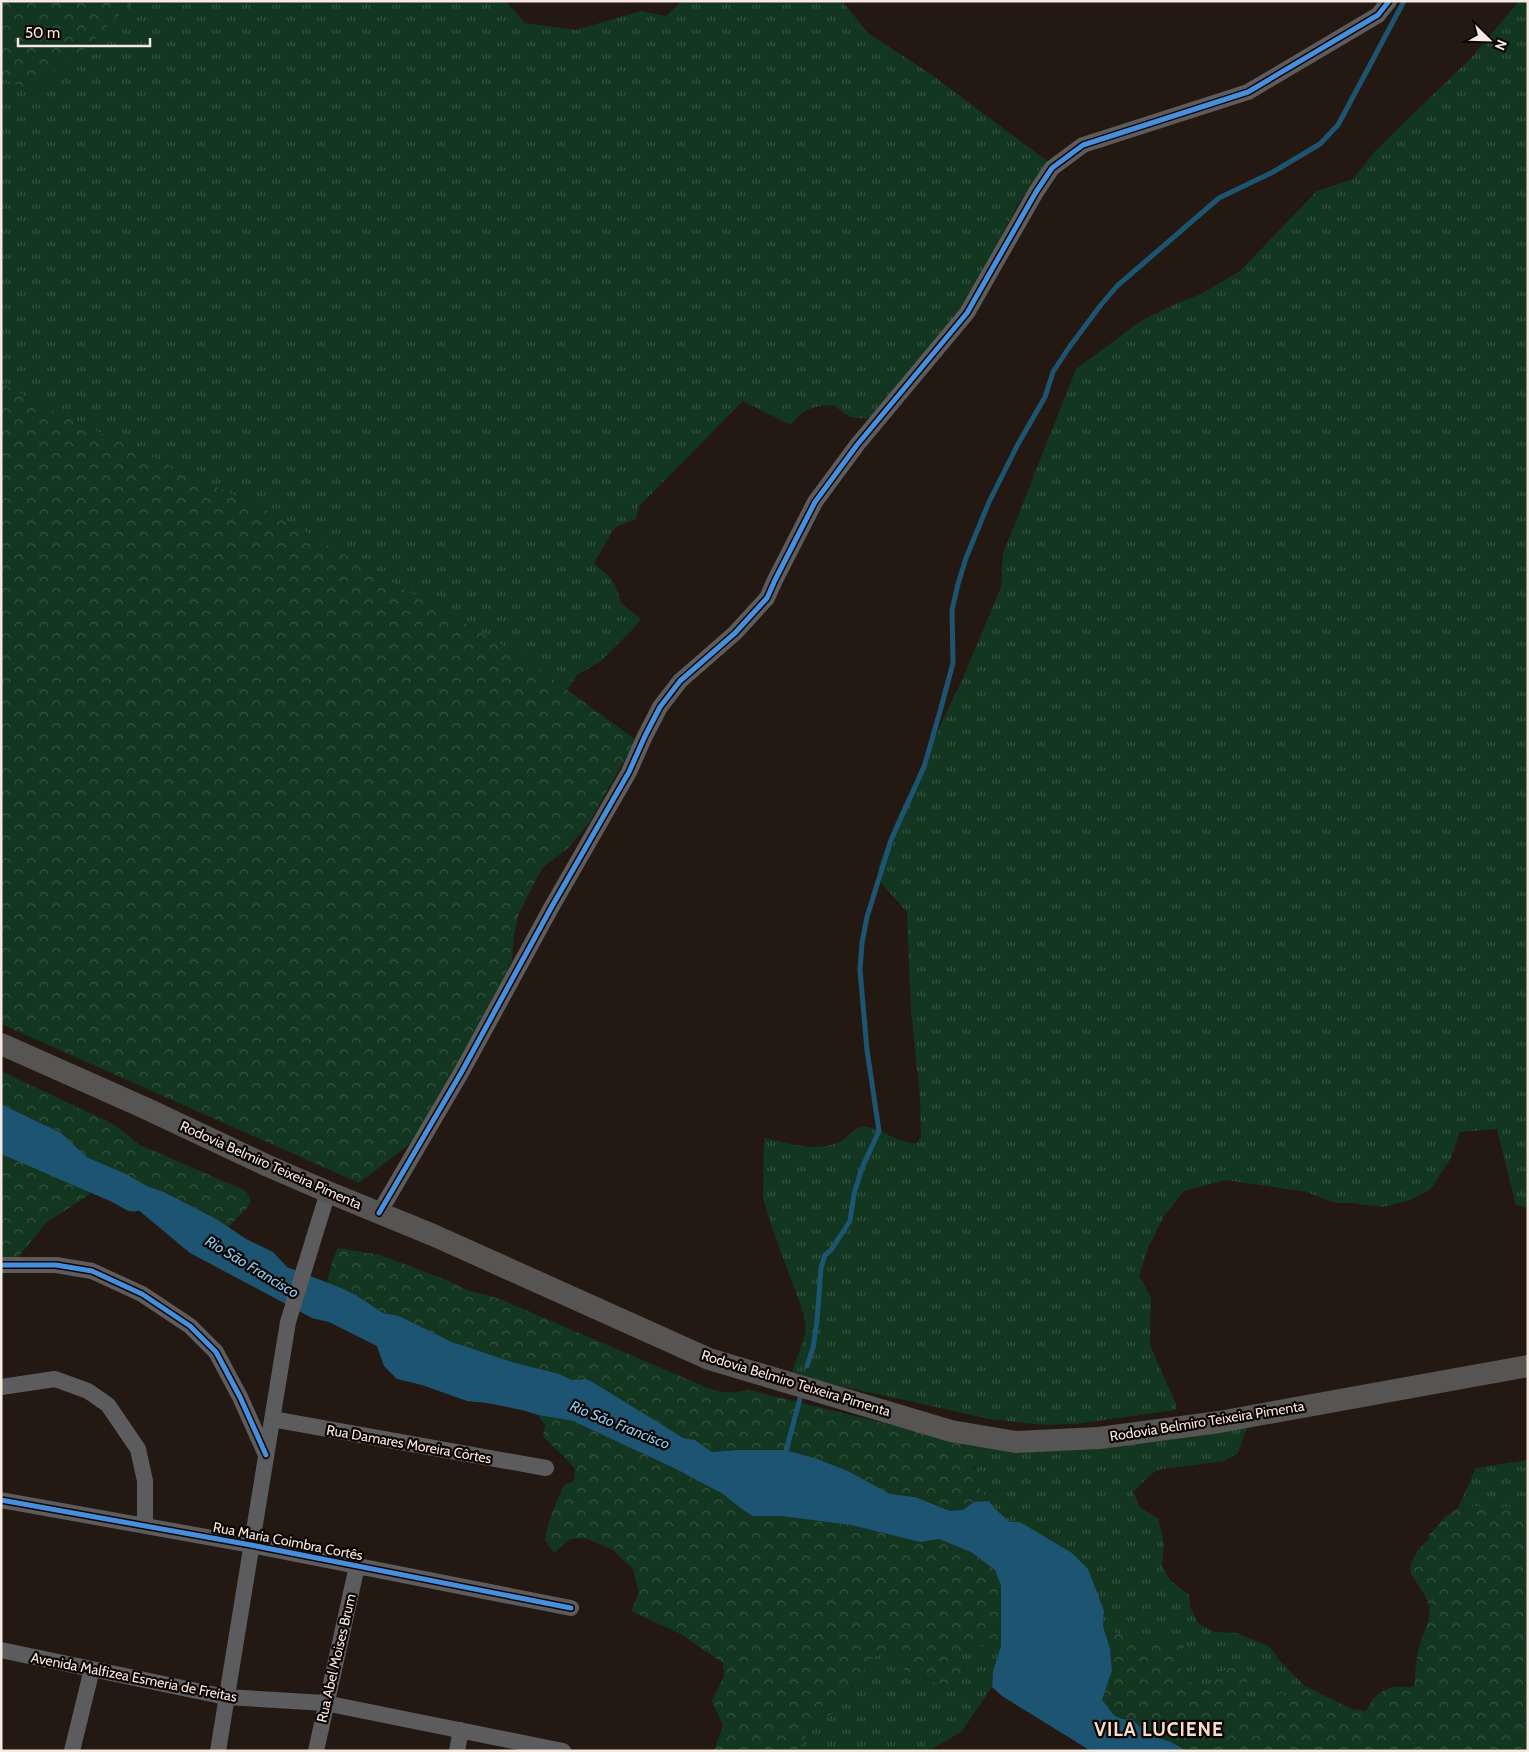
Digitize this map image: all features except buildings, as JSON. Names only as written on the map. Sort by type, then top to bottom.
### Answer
[{"type":"main road","name":"Rodovia Belmiro Teixeira Pimenta","points":[[1,1044],[328,1192],[433,1235],[709,1359],[951,1430],[1016,1442],[1099,1438],[1219,1422],[1528,1366]]},
{"type":"street","points":[[379,1213],[461,1073],[551,908],[629,772],[660,707],[680,681],[735,633],[767,598],[815,502],[857,445],[967,313],[1036,192],[1052,168],[1084,145],[1248,92],[1378,15],[1389,1]]},
{"type":"street","points":[[218,1751],[288,1322],[328,1192]]},
{"type":"street","points":[[1,1265],[56,1265],[92,1271],[142,1294],[190,1326],[216,1352],[240,1397],[266,1455]]},
{"type":"street","points":[[1,1387],[56,1379],[88,1391],[108,1405],[138,1449],[145,1481],[145,1526]]},
{"type":"street","name":"Rua Damares Moreira Côrtes","points":[[272,1419],[546,1468]]},
{"type":"street","name":"Rua Maria Coimbra Cortês","points":[[1,1500],[251,1545],[571,1608]]},
{"type":"street","name":"Rua Abel Moises Brum","points":[[316,1751],[325,1703],[357,1566]]},
{"type":"street","name":"Avenida Malfizea Esmeria de Freitas","points":[[1,1650],[226,1697],[325,1703],[563,1751]]},
{"type":"street","points":[[72,1751],[92,1669]]},
{"type":"street","points":[[457,1751],[461,1730]]},
{"type":"green space","points":[[1,1],[134,1],[81,52],[59,65],[30,93],[1,77]]},
{"type":"green space","points":[[134,1],[506,1],[525,23],[576,30],[641,11],[666,16],[682,1],[842,1],[868,33],[932,75],[1051,164],[1042,171],[1017,206],[973,293],[875,419],[850,417],[833,405],[826,405],[805,411],[791,425],[743,401],[639,506],[636,519],[615,527],[594,563],[610,577],[621,603],[641,619],[601,661],[577,675],[567,690],[518,654],[270,512],[41,405],[1,383],[1,77],[30,93],[59,65],[81,52]]},
{"type":"green space","points":[[1519,1],[1528,1],[1528,1208],[1516,1205],[1497,1129],[1460,1132],[1451,1158],[1430,1190],[1407,1201],[1382,1207],[1335,1203],[1307,1192],[1226,1180],[1184,1191],[1164,1216],[1148,1248],[1139,1276],[1151,1297],[1150,1345],[1176,1404],[1176,1410],[1075,1424],[1043,1425],[990,1419],[791,1375],[806,1332],[804,1314],[772,1228],[763,1198],[764,1138],[802,1146],[821,1147],[840,1142],[862,1127],[878,1130],[910,1143],[917,1143],[921,1137],[920,1097],[911,1011],[907,912],[882,884],[878,868],[896,821],[965,673],[1001,587],[1003,554],[1076,369],[1141,321],[1201,294],[1240,271],[1317,191],[1353,179],[1376,150],[1471,58]]},
{"type":"green space","points":[[1,383],[41,405],[270,512],[518,654],[636,740],[589,823],[568,848],[542,868],[519,913],[514,934],[512,961],[498,992],[473,1035],[449,1092],[417,1138],[359,1183],[1,1024]]},
{"type":"green space","points":[[1,1071],[113,1124],[140,1145],[246,1191],[251,1201],[248,1207],[228,1227],[164,1192],[118,1176],[91,1161],[61,1133],[1,1104]]},
{"type":"green space","points":[[1,1132],[29,1142],[56,1161],[90,1174],[89,1195],[47,1222],[1,1278]]},
{"type":"green space","points":[[338,1248],[380,1255],[447,1280],[467,1290],[500,1299],[710,1389],[720,1392],[749,1390],[928,1434],[975,1443],[983,1457],[980,1464],[967,1472],[989,1501],[974,1502],[963,1510],[950,1511],[915,1497],[890,1494],[848,1471],[815,1458],[785,1450],[712,1452],[695,1440],[683,1438],[586,1379],[572,1380],[559,1374],[512,1362],[452,1342],[399,1316],[383,1313],[356,1295],[327,1283],[332,1262]]},
{"type":"green space","points":[[538,1415],[573,1421],[676,1469],[723,1494],[753,1516],[781,1516],[851,1525],[920,1542],[939,1538],[971,1552],[995,1570],[1001,1586],[1001,1646],[981,1645],[971,1648],[962,1645],[965,1671],[959,1681],[952,1686],[933,1682],[903,1669],[902,1657],[892,1654],[878,1655],[872,1658],[858,1679],[844,1695],[834,1713],[824,1718],[810,1730],[797,1751],[714,1751],[723,1726],[712,1701],[724,1676],[723,1663],[679,1633],[631,1611],[639,1593],[633,1569],[613,1550],[585,1538],[570,1539],[554,1553],[545,1540],[558,1498],[564,1485],[574,1481],[575,1469],[543,1436],[545,1425]]},
{"type":"green space","points":[[1250,1420],[1238,1453],[1224,1461],[1156,1470],[1133,1492],[1140,1507],[1158,1519],[1164,1543],[1163,1568],[1170,1580],[1189,1595],[1190,1607],[1198,1623],[1214,1632],[1237,1633],[1270,1647],[1279,1660],[1305,1686],[1258,1701],[1242,1695],[1247,1685],[1228,1667],[1210,1685],[1202,1689],[1182,1678],[1181,1665],[1185,1656],[1171,1640],[1150,1642],[1125,1637],[1104,1628],[1104,1611],[1020,1522],[1010,1522],[994,1508],[967,1472],[976,1468],[977,1449],[975,1443]]},
{"type":"green space","points":[[1528,1460],[1528,1505],[1458,1508],[1476,1468]]},
{"type":"green space","points":[[1528,1505],[1528,1751],[1187,1751],[1171,1742],[1146,1733],[1132,1719],[1117,1717],[1102,1700],[1112,1671],[1110,1649],[1103,1626],[1125,1637],[1150,1642],[1171,1640],[1184,1645],[1185,1656],[1181,1665],[1182,1677],[1202,1689],[1210,1685],[1228,1667],[1241,1668],[1248,1675],[1247,1685],[1242,1695],[1258,1701],[1305,1686],[1351,1709],[1366,1711],[1373,1699],[1384,1690],[1393,1687],[1414,1687],[1419,1645],[1428,1623],[1430,1612],[1426,1597],[1410,1572],[1411,1563],[1418,1550],[1429,1539],[1429,1535],[1445,1517],[1458,1508],[1475,1506],[1517,1507]]},
{"type":"green space","points":[[962,1645],[971,1648],[981,1645],[1001,1646],[993,1671],[992,1687],[962,1731],[929,1751],[797,1751],[810,1730],[824,1718],[834,1713],[844,1695],[852,1687],[872,1658],[878,1655],[892,1654],[902,1657],[915,1673],[933,1682],[952,1686],[965,1671]]},
{"type":"water","points":[[1,1104],[61,1133],[91,1161],[118,1176],[164,1192],[218,1220],[246,1239],[273,1252],[287,1267],[341,1288],[356,1295],[383,1313],[399,1316],[452,1342],[512,1362],[559,1374],[572,1380],[586,1379],[683,1438],[695,1440],[712,1452],[785,1450],[815,1458],[848,1471],[890,1494],[915,1497],[950,1511],[963,1510],[974,1502],[989,1501],[1010,1522],[1020,1522],[1072,1553],[1088,1569],[1104,1611],[1103,1626],[1110,1649],[1112,1671],[1102,1700],[1117,1717],[1132,1719],[1146,1733],[1171,1742],[1187,1751],[1091,1751],[1002,1696],[992,1687],[993,1671],[1001,1646],[1001,1586],[995,1570],[971,1552],[939,1539],[920,1542],[851,1525],[781,1516],[753,1516],[723,1494],[676,1469],[573,1421],[487,1403],[467,1401],[422,1385],[397,1379],[384,1366],[377,1346],[329,1322],[312,1318],[190,1253],[118,1193],[107,1188],[90,1174],[56,1161],[29,1142],[1,1132]]},
{"type":"waterway","points":[[807,1366],[813,1348],[817,1321],[821,1268],[825,1255],[831,1250],[850,1221],[854,1194],[862,1168],[879,1131],[867,1050],[860,970],[862,943],[867,917],[891,840],[924,767],[953,663],[952,610],[958,584],[966,558],[989,502],[1018,444],[1045,397],[1053,372],[1100,306],[1117,286],[1219,198],[1273,172],[1320,144],[1338,125],[1404,1]]},
{"type":"waterway","name":"Rio São Francisco","points":[[1,1137],[119,1188],[133,1196]]},
{"type":"waterway","points":[[785,1455],[800,1398]]},
{"type":"cycle path","points":[[379,1213],[461,1073],[551,908],[629,772],[660,707],[680,681],[735,633],[767,598],[815,502],[857,445],[967,313],[1036,192],[1052,168],[1083,145],[1248,92],[1378,15],[1389,1]]},
{"type":"cycle path","points":[[1,1265],[56,1265],[92,1271],[142,1294],[190,1326],[216,1352],[240,1397],[266,1455]]},
{"type":"cycle path","points":[[1,1500],[251,1545],[571,1608]]},
{"type":"district","name":"VILA LUCIENE","points":[[1159,1729]]}]
